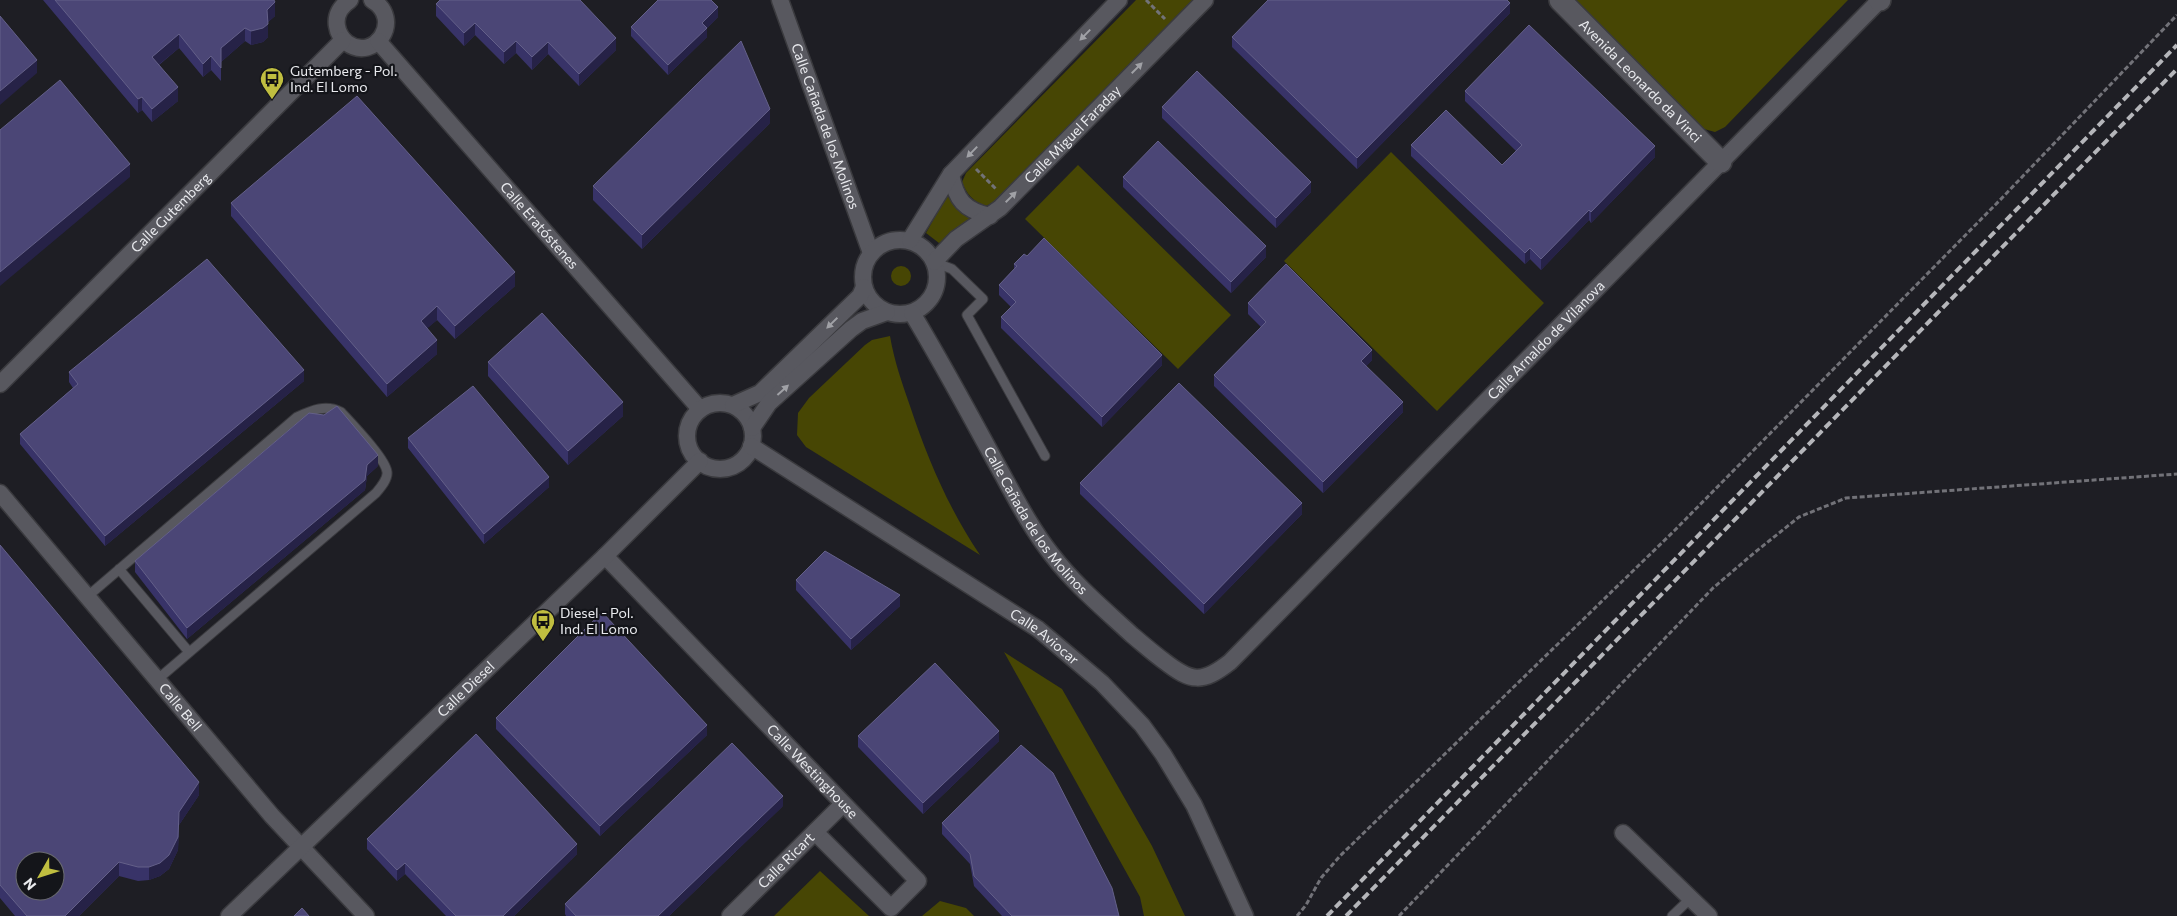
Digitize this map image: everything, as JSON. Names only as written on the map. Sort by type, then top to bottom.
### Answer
[{"type":"street","name":"Calle Cañada de los Molinos","points":[[780,0],[871,253]]},
{"type":"street","points":[[910,240],[951,174],[1119,0]]},
{"type":"street","name":"Calle Miguel Faraday","points":[[934,262],[956,239],[990,216],[1008,200],[1204,0]]},
{"type":"street","name":"Avenida Leonardo da Vinci","points":[[1560,0],[1722,162]]},
{"type":"street","name":"Calle Arnaldo de Vilanova","points":[[1208,676],[1218,672],[1230,662],[1880,0]]},
{"type":"street","points":[[345,1],[337,18],[339,33],[350,45],[359,47],[367,47],[378,41],[386,30],[387,21],[379,2]]},
{"type":"street","name":"Calle Gutemberg","points":[[0,384],[344,40]]},
{"type":"street","name":"Calle Eratóstenes","points":[[378,41],[700,409]]},
{"type":"street","points":[[951,174],[958,197],[966,206],[976,212],[990,216]]},
{"type":"street","points":[[910,240],[928,252],[934,262],[938,274],[934,292],[923,307],[912,313],[902,315],[886,312],[871,302],[864,287],[862,277],[865,264],[871,253],[889,241],[910,240]]},
{"type":"street","points":[[864,287],[860,296],[760,393],[733,405],[713,404],[700,409],[690,423],[687,433],[688,444],[692,453],[700,461],[719,468],[729,467],[738,463],[746,456],[751,446],[752,428],[769,403],[851,329],[862,321],[886,312]]},
{"type":"street","name":"Calle Cañada de los Molinos","points":[[912,313],[935,350],[1028,521],[1052,555],[1075,582],[1148,649],[1172,668],[1185,677],[1198,678],[1208,676]]},
{"type":"street","points":[[733,405],[743,412],[752,428]]},
{"type":"street","name":"Calle Aviocar","points":[[751,446],[1038,629],[1102,683],[1142,725],[1163,754],[1194,806],[1244,913]]},
{"type":"street","name":"Calle Diesel","points":[[229,916],[605,556],[700,461]]},
{"type":"street","name":"Calle Bell","points":[[0,494],[272,816],[366,916]]},
{"type":"street","name":"Calle Westinghouse","points":[[605,556],[918,881],[891,908],[815,832]]},
{"type":"street","name":"Calle Ricart","points":[[730,916],[843,804]]},
{"type":"street","points":[[1623,833],[1709,916]]},
{"type":"lane","points":[[934,262],[952,269],[983,299],[967,315],[1045,456]]},
{"type":"lane","points":[[88,596],[297,416],[319,408],[333,408],[341,412],[384,462],[387,473],[384,483],[376,493],[158,679]]},
{"type":"lane","points":[[119,570],[189,652]]},
{"type":"lane","points":[[1672,916],[1691,898]]},
{"type":"path","points":[[1146,0],[1175,30]]},
{"type":"path","points":[[1297,916],[1322,878],[1340,856],[1674,531],[1993,207],[2177,15]]},
{"type":"path","points":[[965,158],[1008,200]]},
{"type":"path","points":[[1398,916],[1713,588],[1799,518],[1846,498],[2177,474]]},
{"type":"shaded area","points":[[1136,0],[1194,0],[998,200],[986,206],[974,200],[966,191],[962,182],[966,173]]},
{"type":"shaded area","points":[[1575,0],[1848,0],[1725,127],[1715,132],[1704,129]]},
{"type":"shaded area","points":[[1391,152],[1544,303],[1437,411],[1284,261]]},
{"type":"shaded area","points":[[1078,165],[1231,315],[1178,369],[1025,219]]},
{"type":"shaded area","points":[[947,195],[965,215],[974,220],[939,243],[926,233]]},
{"type":"shaded area","points":[[901,266],[908,269],[911,276],[908,283],[901,286],[894,283],[891,276],[894,269]]},
{"type":"shaded area","points":[[890,336],[901,380],[932,465],[949,502],[980,555],[806,447],[797,435],[798,413],[809,398],[865,345],[872,340]]},
{"type":"shaded area","points":[[1004,652],[1062,689],[1152,846],[1185,916],[1144,916],[1140,897]]},
{"type":"shaded area","points":[[820,871],[869,916],[774,916]]},
{"type":"shaded area","points":[[940,901],[966,908],[974,916],[922,916]]},
{"type":"building","points":[[55,0],[274,0],[275,2],[267,10],[268,24],[263,28],[251,31],[245,28],[221,48],[221,68],[211,56],[203,64],[179,34],[152,57],[178,87],[152,109],[142,97],[138,99]]},
{"type":"building","points":[[440,0],[580,0],[616,38],[579,74],[548,42],[532,57],[516,41],[504,52],[475,23],[464,33],[436,4]]},
{"type":"building","points":[[658,0],[711,0],[718,7],[702,23],[707,28],[668,65],[631,27]]},
{"type":"building","points":[[1268,0],[1507,0],[1510,3],[1357,158],[1232,37]]},
{"type":"building","points":[[0,16],[37,60],[0,91]]},
{"type":"building","points":[[1529,25],[1655,146],[1591,212],[1589,210],[1541,259],[1530,248],[1525,253],[1411,145],[1446,110],[1502,165],[1522,145],[1465,91]]},
{"type":"building","points":[[741,41],[770,109],[642,235],[593,186]]},
{"type":"building","points":[[1197,71],[1311,182],[1276,218],[1162,107]]},
{"type":"building","points":[[60,80],[130,164],[0,272],[0,130]]},
{"type":"building","points":[[357,96],[515,272],[455,326],[437,306],[421,321],[437,340],[387,384],[231,203]]},
{"type":"building","points":[[1158,141],[1266,246],[1231,282],[1123,177]]},
{"type":"building","points":[[1044,238],[1162,355],[1102,417],[1001,317],[1016,302],[999,285],[1017,266],[1014,264],[1024,254],[1027,256]]},
{"type":"building","points":[[207,259],[304,370],[105,536],[20,434],[78,384],[69,372]]},
{"type":"building","points":[[1286,264],[1372,350],[1361,361],[1403,402],[1323,482],[1214,375],[1266,322],[1248,303]]},
{"type":"building","points":[[542,313],[623,402],[568,451],[488,362]]},
{"type":"building","points":[[1179,383],[1302,503],[1204,604],[1080,483]]},
{"type":"building","points":[[473,386],[549,477],[484,534],[408,438]]},
{"type":"building","points":[[337,406],[378,455],[367,465],[365,480],[187,628],[135,561],[309,413],[324,415]]},
{"type":"building","points":[[0,545],[199,782],[179,812],[178,837],[169,855],[160,863],[149,867],[138,867],[119,862],[65,916],[27,916],[0,885]]},
{"type":"building","points":[[825,551],[900,595],[851,639],[796,580]]},
{"type":"building","points":[[602,612],[707,725],[600,826],[496,718]]},
{"type":"building","points":[[935,663],[999,731],[923,803],[858,736]]},
{"type":"building","points":[[476,734],[577,844],[503,916],[456,916],[405,863],[397,870],[367,839]]},
{"type":"building","points":[[732,743],[783,796],[658,916],[576,916],[565,904]]},
{"type":"building","points":[[1021,745],[1053,773],[1112,888],[1119,916],[1012,916],[974,876],[970,854],[942,823]]},
{"type":"building","points":[[302,908],[309,916],[294,916]]},
{"type":"railway","points":[[1327,916],[2177,45]]},
{"type":"railway","points":[[1346,916],[2177,69]]},
{"type":"place","name":"Gutemberg - Pol. Ind. El Lomo","points":[[272,100]]},
{"type":"place","name":"Diesel - Pol. Ind. El Lomo","points":[[543,642]]}]
